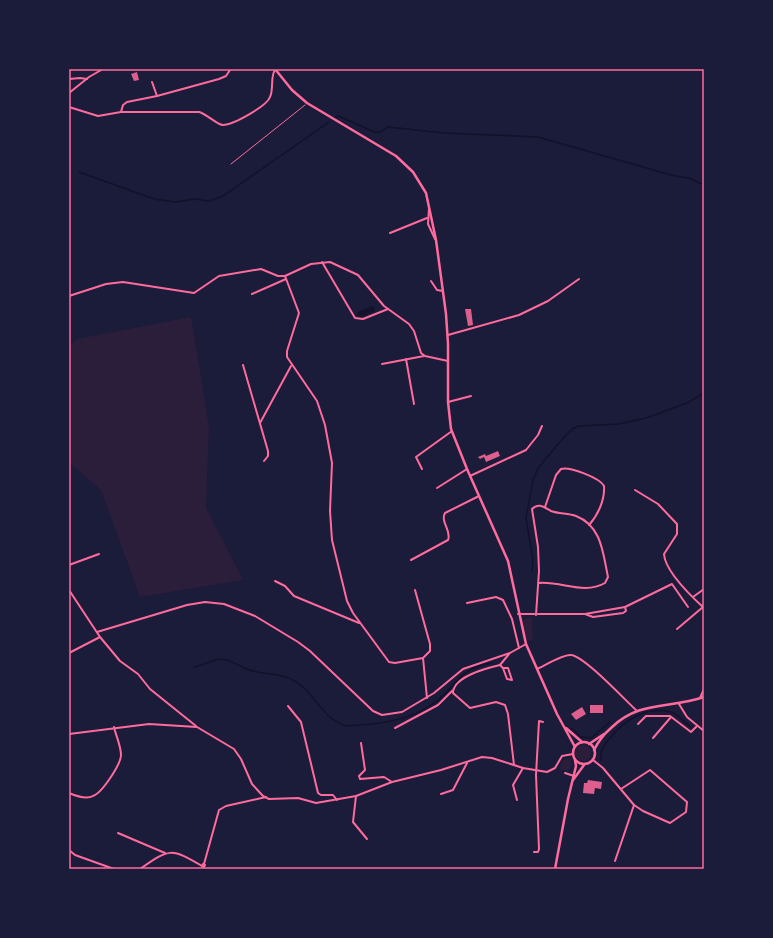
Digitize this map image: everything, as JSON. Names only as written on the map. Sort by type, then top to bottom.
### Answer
[{"type":"main road","points":[[275,69],[292,90],[307,103],[396,156],[419,181],[429,205],[436,240],[448,335],[448,402],[452,431],[470,476],[508,561],[518,614],[526,644],[536,669],[575,747],[573,754],[575,760],[574,776],[571,784],[555,869]]},
{"type":"main road","points":[[564,726],[582,743],[589,744],[606,733],[624,716],[636,710],[679,704],[704,697]]},
{"type":"main road","points":[[574,776],[585,764],[592,760],[594,750],[606,733]]},
{"type":"main road","points":[[575,747],[582,743]]},
{"type":"main road","points":[[589,744],[594,750]]},
{"type":"main road","points":[[575,760],[585,764]]},
{"type":"street","points":[[69,93],[86,79],[103,69]]},
{"type":"street","points":[[69,107],[98,116],[121,112],[199,112],[209,115],[220,124],[228,124],[260,108],[268,101],[272,92],[275,69]]},
{"type":"street","points":[[121,112],[122,106],[126,103],[157,96],[223,77],[230,70]]},
{"type":"street","points":[[69,79],[86,79]]},
{"type":"street","points":[[152,82],[157,96]]},
{"type":"street","points":[[429,205],[427,218],[430,230],[436,240]]},
{"type":"street","points":[[390,233],[427,218]]},
{"type":"street","points":[[322,262],[355,318],[363,319],[388,309]]},
{"type":"street","points":[[69,296],[106,284],[123,282],[196,293],[214,278],[261,269],[278,276],[285,276],[307,265],[322,262],[334,264],[358,275],[388,309],[412,328],[419,351],[425,356]]},
{"type":"street","points":[[285,276],[299,314],[287,351],[287,357],[291,366],[317,401],[325,425],[332,463],[330,522],[333,550],[347,601],[360,623],[390,663],[395,664],[423,658],[430,651],[430,644],[415,590]]},
{"type":"street","points":[[252,294],[286,279]]},
{"type":"street","points":[[448,335],[519,315],[548,301],[579,279]]},
{"type":"street","points":[[431,281],[437,290],[443,290]]},
{"type":"street","points":[[382,364],[425,356],[448,361]]},
{"type":"street","points":[[406,359],[414,404]]},
{"type":"street","points":[[243,365],[268,454],[264,461]]},
{"type":"street","points":[[260,423],[291,366]]},
{"type":"street","points":[[448,402],[471,396]]},
{"type":"street","points":[[470,476],[526,450],[538,435],[542,426]]},
{"type":"street","points":[[422,469],[416,457],[452,431]]},
{"type":"street","points":[[545,507],[556,475],[561,469],[568,468],[600,481],[604,486],[604,492],[598,513],[589,525]]},
{"type":"street","points":[[437,488],[467,469]]},
{"type":"street","points":[[635,490],[658,504],[677,524],[677,534],[666,551],[664,558],[678,580],[693,598],[703,607],[677,629]]},
{"type":"street","points":[[411,560],[448,540],[449,537],[443,519],[444,514],[479,496]]},
{"type":"street","points":[[536,615],[539,583],[538,547],[532,509],[535,506],[545,507],[552,511],[577,516],[589,525],[600,538],[607,581],[600,586],[590,589],[556,583],[539,583]]},
{"type":"street","points":[[69,566],[99,554]]},
{"type":"street","points":[[275,581],[285,586],[294,596],[360,623]]},
{"type":"street","points":[[518,614],[585,614],[625,608],[672,584],[688,608]]},
{"type":"street","points":[[693,598],[704,589]]},
{"type":"street","points":[[69,590],[100,637],[120,661],[138,674],[150,689],[197,727],[234,749],[241,759],[252,784],[266,797]]},
{"type":"street","points":[[467,603],[496,597],[503,600],[512,619],[519,648]]},
{"type":"street","points":[[97,632],[187,605],[217,602],[255,616],[298,642],[376,713],[385,715],[402,712],[427,698],[463,668],[510,653],[526,644]]},
{"type":"street","points":[[585,614],[593,617],[623,613],[626,611],[625,608]]},
{"type":"street","points":[[69,653],[100,637]]},
{"type":"street","points":[[395,728],[438,705],[461,681],[474,672],[500,665],[510,653]]},
{"type":"street","points":[[536,669],[568,655],[574,656],[587,663],[636,710]]},
{"type":"street","points":[[423,658],[427,698]]},
{"type":"street","points":[[500,665],[503,668],[507,679],[510,681],[512,677],[508,668],[503,668]]},
{"type":"street","points":[[700,698],[704,689]]},
{"type":"street","points":[[453,690],[454,695],[470,708],[499,702],[507,707],[514,765]]},
{"type":"street","points":[[679,704],[682,711],[704,731]]},
{"type":"street","points":[[288,706],[302,722],[318,793],[321,795],[333,795],[337,800]]},
{"type":"street","points":[[638,724],[649,715],[671,717],[691,732],[697,726]]},
{"type":"street","points":[[653,738],[671,717]]},
{"type":"street","points":[[534,852],[538,852],[539,850],[536,771],[539,721],[543,722]]},
{"type":"street","points":[[69,734],[114,727],[149,724],[197,727]]},
{"type":"street","points":[[69,793],[82,798],[92,797],[100,791],[109,779],[121,757],[114,727]]},
{"type":"street","points":[[361,743],[365,770],[359,776],[360,779],[384,777],[392,782]]},
{"type":"street","points":[[140,869],[165,853],[173,852],[181,854],[204,866],[220,810],[231,804],[266,797],[279,799],[298,798],[316,803],[337,800],[356,796],[392,782],[486,757],[536,771],[552,771],[562,756],[573,754]]},
{"type":"street","points":[[592,760],[622,790],[634,805],[643,811],[670,823],[686,812],[687,802],[652,770],[646,771],[622,790]]},
{"type":"street","points":[[441,794],[453,790],[467,762]]},
{"type":"street","points":[[517,800],[513,785],[523,768]]},
{"type":"street","points":[[565,773],[574,776]]},
{"type":"street","points":[[356,796],[353,822],[367,839]]},
{"type":"street","points":[[615,861],[634,805]]},
{"type":"street","points":[[118,833],[165,853]]},
{"type":"street","points":[[69,850],[75,855],[114,869]]},
{"type":"path","points":[[231,164],[307,103]]},
{"type":"shaded area","points":[[372,306],[375,308],[375,311],[361,317],[357,315],[358,312]]},
{"type":"shaded area","points":[[191,317],[209,427],[206,508],[243,580],[140,597],[101,490],[69,462],[69,347],[77,339]]},
{"type":"shaded area","points":[[526,618],[532,618],[533,640],[527,640],[521,622]]},
{"type":"shaded area","points":[[583,745],[589,747],[591,753],[589,759],[583,761],[577,759],[575,753],[577,747]]},
{"type":"shaded area","points":[[568,758],[572,763],[569,770],[560,770],[562,761]]},
{"type":"building","points":[[137,72],[139,80],[134,81],[131,74]]},
{"type":"building","points":[[465,309],[471,309],[473,325],[468,326]]},
{"type":"building","points":[[498,451],[500,456],[486,462],[484,457],[480,459],[478,457],[485,454],[486,456]]},
{"type":"building","points":[[590,705],[603,705],[603,713],[590,713]]},
{"type":"building","points":[[582,707],[586,714],[576,720],[571,714]]},
{"type":"building","points":[[588,780],[602,782],[601,789],[595,788],[594,794],[583,793],[584,783],[587,783]]},
{"type":"waterway","points":[[334,118],[339,116],[374,132],[380,132],[388,127],[444,133],[538,137],[671,175],[689,178],[704,185]]},
{"type":"waterway","points":[[79,172],[154,199],[175,202],[195,199],[209,201],[223,196],[329,122]]},
{"type":"waterway","points":[[532,571],[533,560],[526,518],[533,480],[538,468],[565,436],[572,429],[579,426],[618,424],[646,418],[687,403],[704,393]]},
{"type":"waterway","points":[[195,667],[224,659],[254,671],[283,676],[297,682],[333,720],[346,726],[381,723],[414,714],[442,697],[464,674],[471,669],[491,663]]},
{"type":"waterway","points":[[601,760],[603,748],[616,731],[629,720],[645,713],[653,711],[671,712],[691,727]]},
{"type":"waterway","points":[[571,728],[581,737],[591,738],[610,722]]}]
